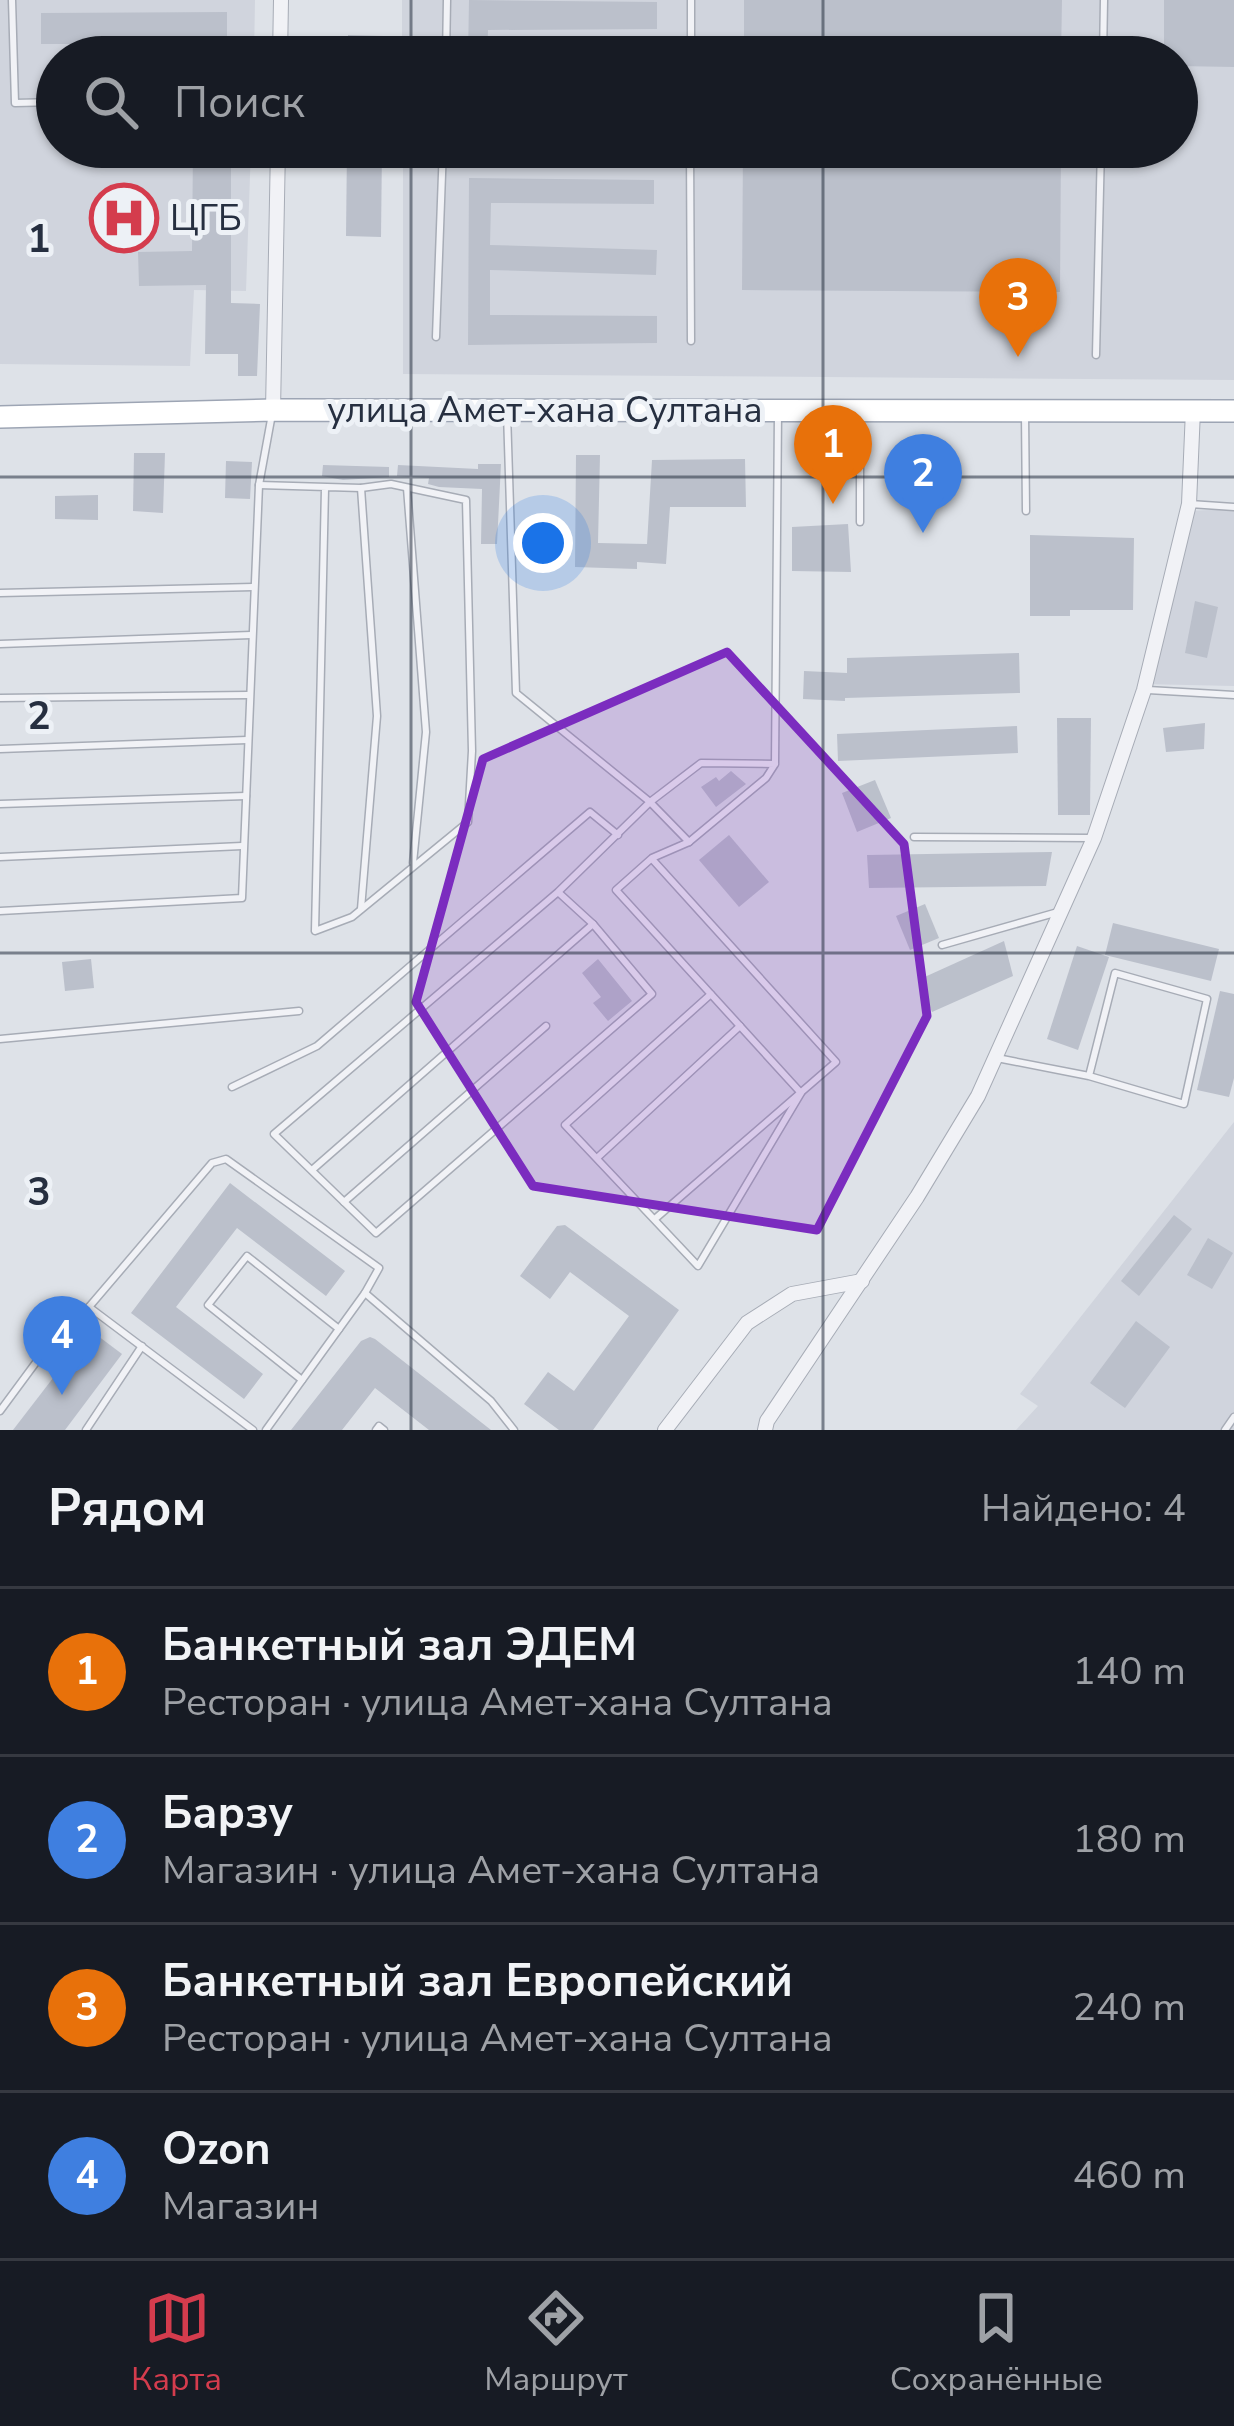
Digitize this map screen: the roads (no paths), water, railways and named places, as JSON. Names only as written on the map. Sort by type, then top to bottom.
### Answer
[{"type":"main road","name":"улица Амет-хана Султана","points":[[0,417],[273,410],[1234,411]]},
{"type":"street","points":[[280,36],[281,0]]},
{"type":"street","points":[[273,410],[278,168]]},
{"type":"street","points":[[765,1430],[978,1096],[1094,838],[1144,690],[1189,504],[1193,410]]},
{"type":"street","points":[[665,1430],[747,1323],[792,1294],[862,1281]]},
{"type":"lane","points":[[12,0],[15,103],[36,102]]},
{"type":"lane","points":[[447,36],[448,0]]},
{"type":"lane","points":[[691,0],[691,36]]},
{"type":"lane","points":[[1103,36],[1104,0]]},
{"type":"lane","points":[[436,337],[442,168]]},
{"type":"lane","points":[[690,168],[691,341]]},
{"type":"lane","points":[[1096,355],[1100,168]]},
{"type":"lane","points":[[778,409],[775,764],[766,778],[689,842],[652,858],[616,890],[801,1093]]},
{"type":"lane","points":[[0,911],[242,898],[259,485],[273,410]]},
{"type":"lane","points":[[507,410],[516,693],[650,802],[689,842]]},
{"type":"lane","points":[[860,410],[860,521]]},
{"type":"lane","points":[[1024,410],[1026,511]]},
{"type":"lane","points":[[259,485],[325,489],[391,484],[466,500],[468,822],[352,917],[315,931],[325,489]]},
{"type":"lane","points":[[361,488],[377,716],[361,909]]},
{"type":"lane","points":[[407,488],[426,732],[413,863]]},
{"type":"lane","points":[[1189,504],[1234,507]]},
{"type":"lane","points":[[0,593],[253,587]]},
{"type":"lane","points":[[0,644],[251,634]]},
{"type":"lane","points":[[1144,690],[1234,695]]},
{"type":"lane","points":[[0,698],[249,695]]},
{"type":"lane","points":[[0,749],[248,740]]},
{"type":"lane","points":[[558,892],[593,924],[652,994],[376,1233],[274,1134],[558,892],[650,802],[700,763],[775,764]]},
{"type":"lane","points":[[0,805],[246,796]]},
{"type":"lane","points":[[232,1087],[317,1046],[590,812],[618,836]]},
{"type":"lane","points":[[914,837],[1094,838]]},
{"type":"lane","points":[[0,857],[244,846]]},
{"type":"lane","points":[[652,858],[836,1062],[656,1218]]},
{"type":"lane","points":[[942,945],[1061,911]]},
{"type":"lane","points":[[312,1170],[593,924]]},
{"type":"lane","points":[[997,1058],[1089,1076],[1184,1104],[1207,999],[1115,973],[1089,1076]]},
{"type":"lane","points":[[711,994],[565,1125],[698,1266],[801,1093]]},
{"type":"lane","points":[[0,1039],[299,1012]]},
{"type":"lane","points":[[344,1202],[546,1026]]},
{"type":"lane","points":[[597,1158],[740,1026]]},
{"type":"lane","points":[[0,1411],[68,1318],[89,1307],[212,1163],[226,1159],[379,1268],[266,1430]]},
{"type":"lane","points":[[302,1380],[208,1305],[247,1256],[339,1329]]},
{"type":"lane","points":[[365,1293],[491,1401],[514,1430]]},
{"type":"lane","points":[[89,1307],[253,1430]]},
{"type":"lane","points":[[86,1430],[142,1346]]},
{"type":"lane","points":[[1225,1430],[1234,1417]]},
{"type":"place","name":"ЦГБ","points":[[124,218]]},
{"type":"place","name":"Банкетный зал Европейский","points":[[1018,357]]},
{"type":"place","name":"Банкетный зал ЭДЕМ","points":[[833,504]]},
{"type":"place","name":"Барзу","points":[[923,533]]},
{"type":"place","name":"Ozon","points":[[62,1395]]}]
